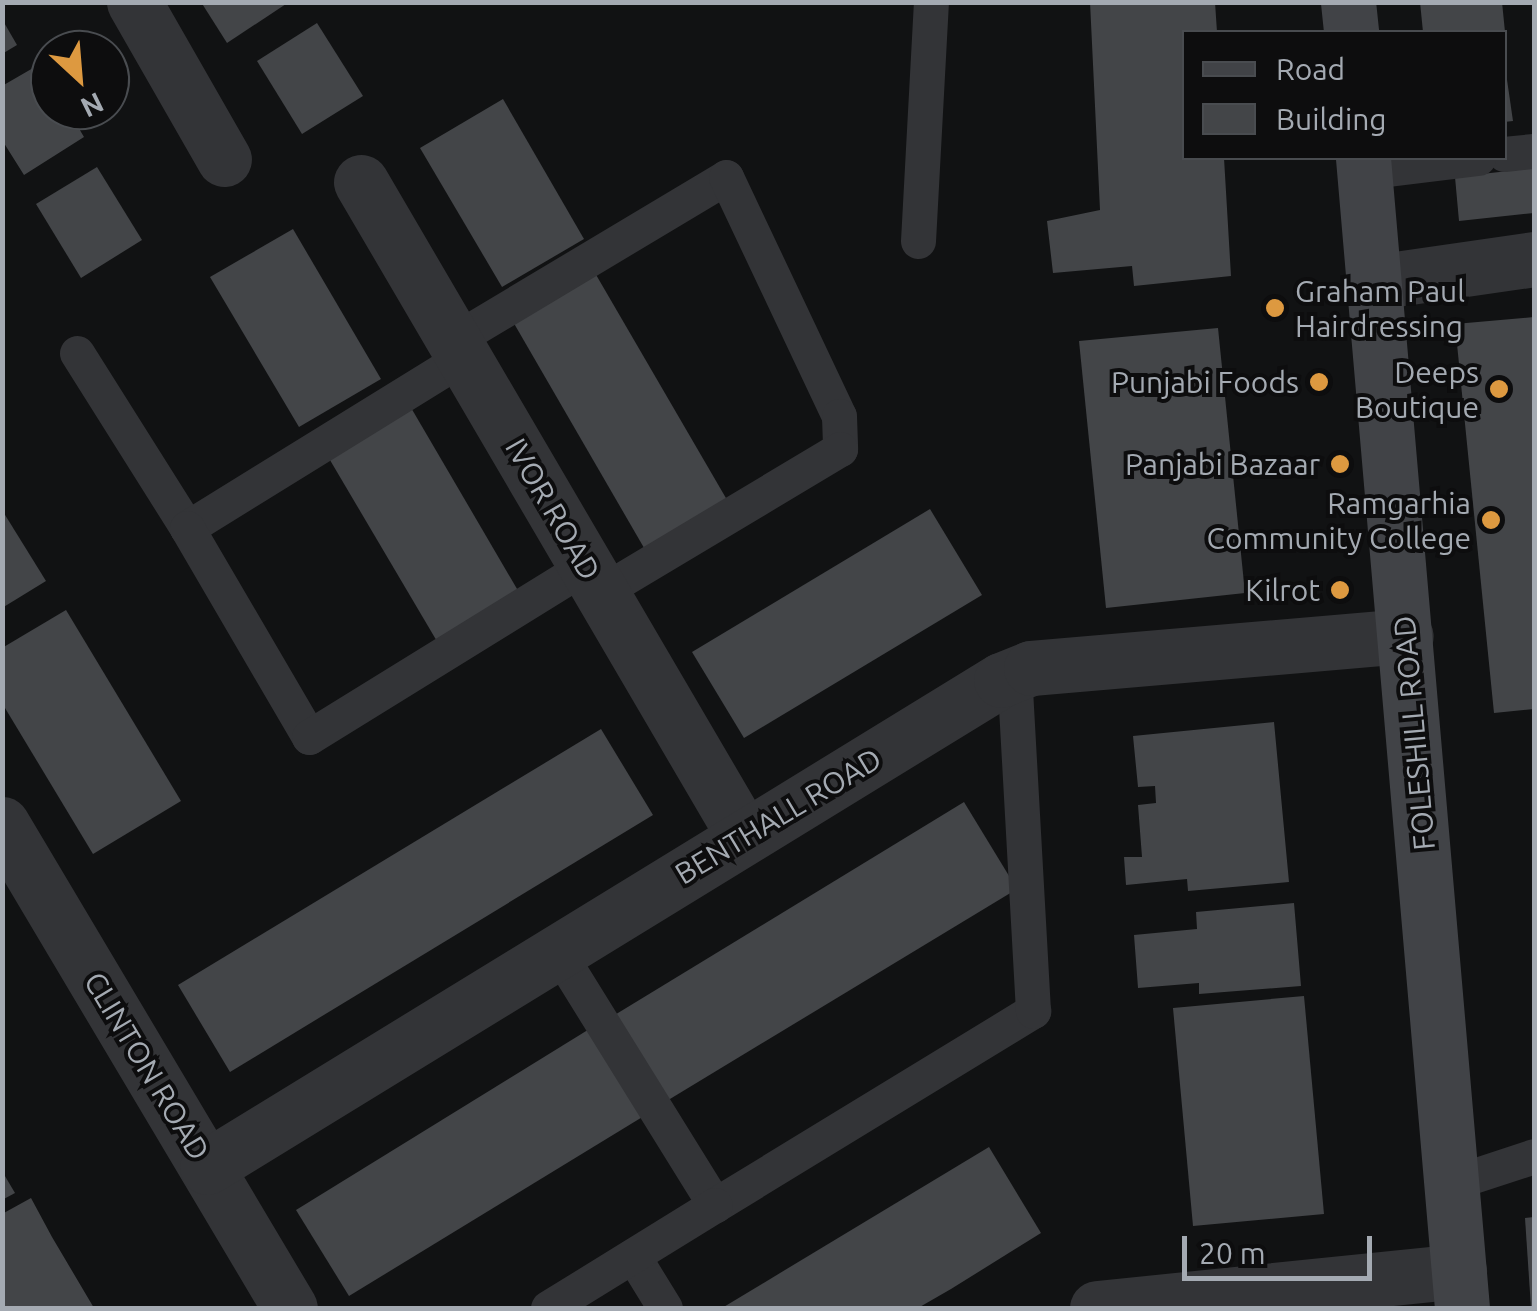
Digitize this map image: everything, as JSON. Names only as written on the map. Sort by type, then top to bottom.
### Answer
[{"type":"main road","points":[[1348,2],[1351,30]]},
{"type":"main road","name":"FOLESHILL ROAD","points":[[1364,164],[1460,1290]]},
{"type":"street","points":[[134,2],[224,159]]},
{"type":"street","name":"IVOR ROAD","points":[[361,182],[744,836]]},
{"type":"street","points":[[1375,282],[1534,259]]},
{"type":"street","name":"BENTHALL ROAD","points":[[207,1168],[744,836],[1014,675],[1030,668],[1406,636]]},
{"type":"street","name":"CLINTON ROAD","points":[[2,824],[290,1308]]},
{"type":"street","points":[[1097,1308],[1460,1290]]},
{"type":"lane","points":[[918,241],[931,2]]},
{"type":"lane","points":[[1507,154],[1534,150]]},
{"type":"lane","points":[[1364,164],[1440,160]]},
{"type":"lane","points":[[77,353],[309,736],[840,449],[839,416],[726,177],[186,528]]},
{"type":"lane","points":[[548,1308],[1033,1011],[1014,675]]},
{"type":"lane","points":[[558,952],[714,1205]]},
{"type":"lane","points":[[1452,1183],[1534,1156]]},
{"type":"lane","points":[[633,1256],[664,1308]]},
{"type":"building","points":[[201,2],[289,2],[227,43]]},
{"type":"building","points":[[1090,2],[1215,2],[1217,30],[1182,30],[1182,160],[1224,160],[1231,276],[1134,286],[1132,266],[1053,273],[1047,221],[1100,210]]},
{"type":"building","points":[[1420,2],[1502,2],[1505,30],[1423,30]]},
{"type":"building","points":[[2,19],[17,45],[2,54]]},
{"type":"building","points":[[317,23],[363,96],[302,134],[257,61]]},
{"type":"building","points":[[30,70],[30,130],[80,130],[84,137],[24,175],[2,140],[2,86]]},
{"type":"building","points":[[1507,80],[1513,121],[1507,122]]},
{"type":"building","points":[[503,99],[584,239],[502,287],[420,148]]},
{"type":"building","points":[[97,167],[142,240],[81,278],[36,204]]},
{"type":"building","points":[[1534,168],[1534,213],[1459,221],[1455,177]]},
{"type":"building","points":[[293,229],[381,379],[299,427],[210,277]]},
{"type":"building","points":[[595,273],[730,505],[647,553],[512,320]]},
{"type":"building","points":[[1534,317],[1534,709],[1494,713],[1455,324]]},
{"type":"building","points":[[1218,328],[1245,593],[1106,608],[1079,341]]},
{"type":"building","points":[[410,406],[520,594],[438,643],[327,455]]},
{"type":"building","points":[[930,509],[982,595],[744,738],[692,652]]},
{"type":"building","points":[[2,510],[46,581],[2,608]]},
{"type":"building","points":[[66,610],[181,801],[93,854],[2,703],[2,648]]},
{"type":"building","points":[[1274,722],[1289,882],[1188,891],[1187,879],[1126,885],[1124,857],[1142,857],[1138,805],[1156,803],[1155,786],[1138,787],[1133,736]]},
{"type":"building","points":[[601,729],[653,815],[230,1072],[178,985]]},
{"type":"building","points":[[964,802],[1017,889],[665,1102],[613,1016]]},
{"type":"building","points":[[1294,903],[1301,986],[1199,994],[1199,983],[1138,988],[1134,935],[1197,929],[1196,912]]},
{"type":"building","points":[[1304,996],[1324,1214],[1193,1226],[1173,1008]]},
{"type":"building","points":[[591,1028],[644,1116],[349,1296],[296,1210]]},
{"type":"building","points":[[989,1147],[1041,1233],[951,1289],[918,1308],[722,1308]]},
{"type":"building","points":[[2,1171],[15,1193],[2,1200]]},
{"type":"building","points":[[31,1198],[94,1308],[2,1308],[2,1214]]},
{"type":"building","points":[[1534,1217],[1534,1308],[1531,1308],[1525,1218]]},
{"type":"place","name":"Graham Paul Hairdressing","points":[[1275,308]]},
{"type":"place","name":"Punjabi Foods","points":[[1319,382]]},
{"type":"place","name":"Deeps Boutique","points":[[1499,389]]},
{"type":"place","name":"Panjabi Bazaar","points":[[1340,464]]},
{"type":"place","name":"Ramgarhia Community College","points":[[1491,520]]},
{"type":"place","name":"Kilrot","points":[[1340,590]]}]
